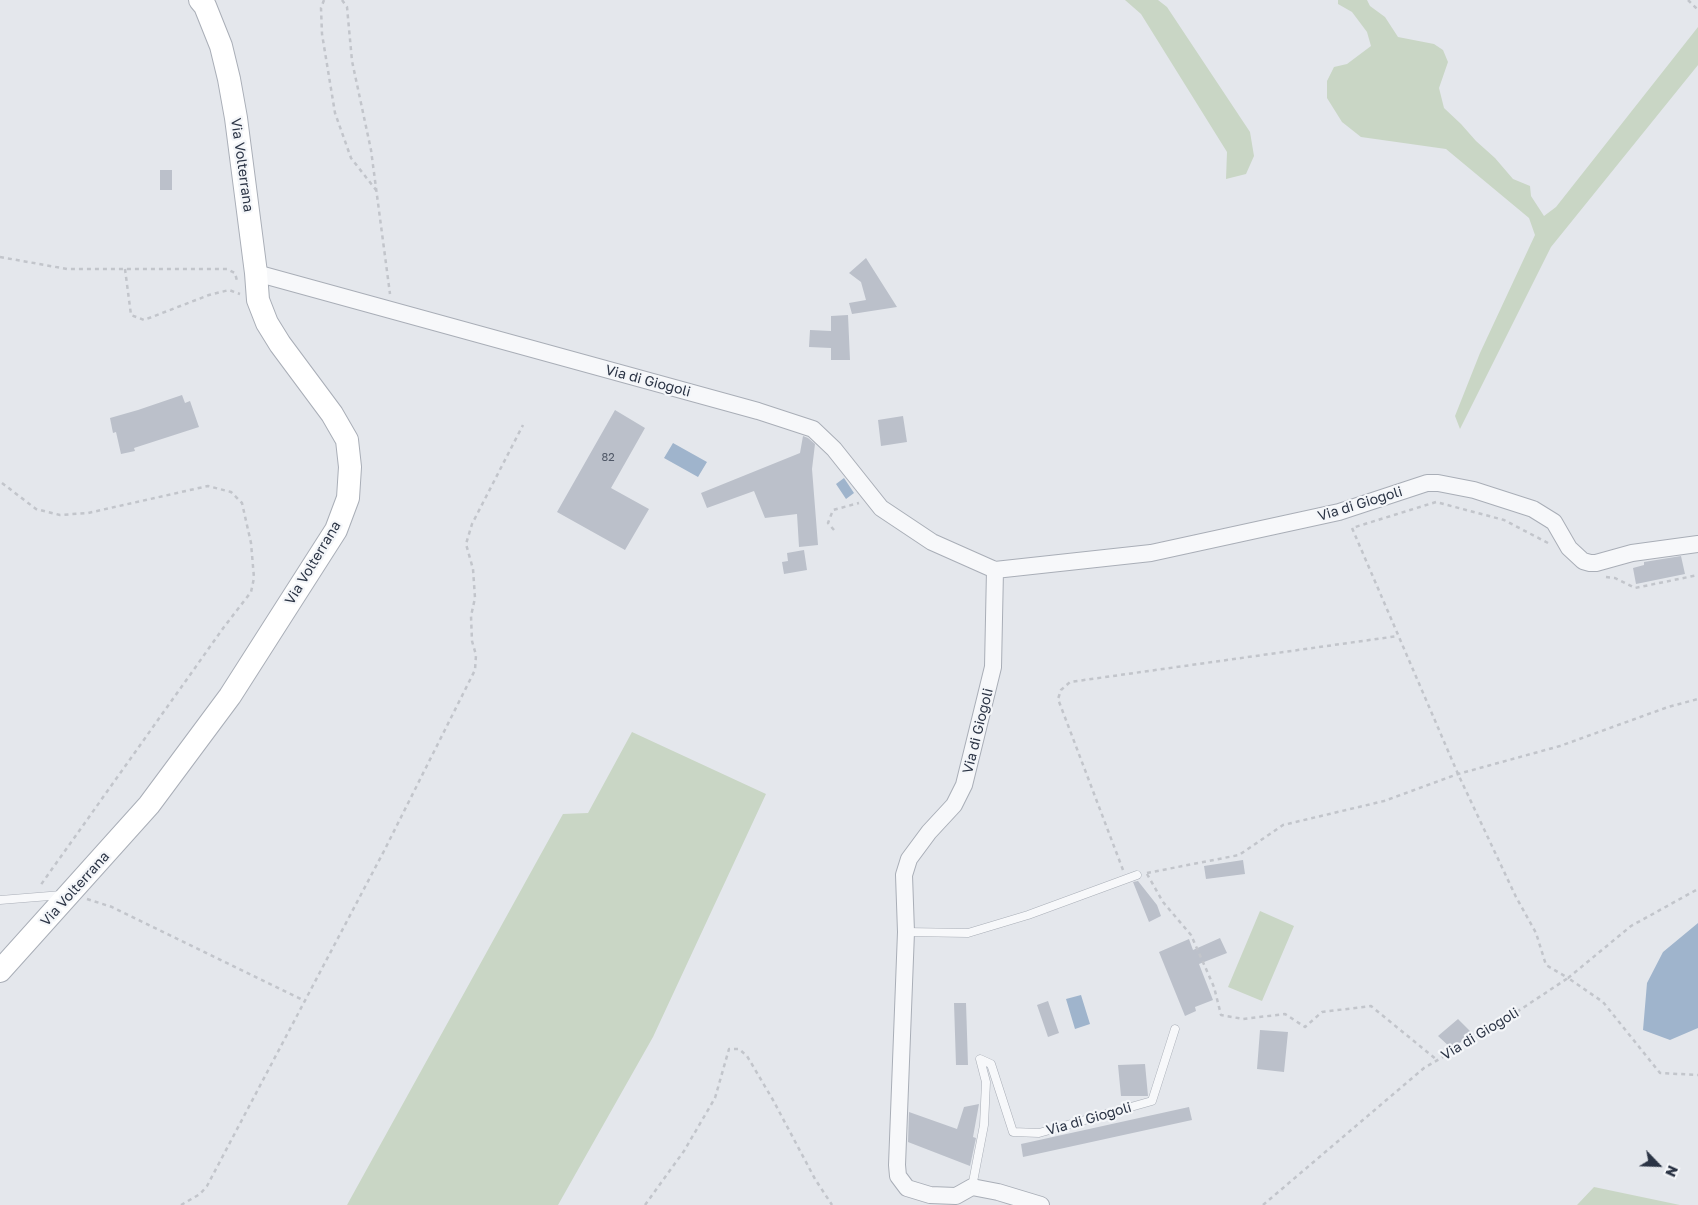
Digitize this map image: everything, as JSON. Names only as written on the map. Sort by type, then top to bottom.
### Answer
[{"type":"main road","name":"Via Volterrana","points":[[0,971],[150,806],[230,696],[336,530],[348,498],[350,466],[347,440],[332,414],[297,369],[267,323],[258,300],[236,118],[229,79],[220,46],[205,6],[200,0]]},
{"type":"street","name":"Via di Giogoli","points":[[256,273],[758,411],[813,429],[834,449],[881,508],[932,542],[995,570],[1151,553],[1340,512],[1427,483],[1438,483],[1474,490],[1533,509],[1554,522],[1569,548],[1583,560],[1590,563],[1632,553],[1698,544]]},
{"type":"street","name":"Via di Giogoli","points":[[972,1187],[956,1196],[930,1195],[907,1188],[898,1176],[906,932],[904,875],[909,859],[929,832],[954,805],[964,785],[993,667],[995,570]]},
{"type":"street","points":[[972,1187],[998,1192],[1041,1205]]},
{"type":"lane","points":[[906,932],[968,933],[1028,915],[1137,875]]},
{"type":"lane","points":[[0,900],[69,894]]},
{"type":"lane","name":"Via di Giogoli","points":[[972,1187],[984,1125],[986,1082],[980,1058],[991,1064],[1013,1132],[1039,1133],[1152,1101],[1175,1029]]},
{"type":"path","points":[[324,0],[321,8],[322,34],[335,113],[351,158],[376,192]]},
{"type":"path","points":[[342,0],[347,7],[352,60],[371,150],[392,310]]},
{"type":"path","points":[[1688,0],[1698,10]]},
{"type":"path","points":[[0,257],[67,269],[125,269],[227,269],[235,273],[240,294],[229,290],[209,295],[144,320],[131,315],[125,269]]},
{"type":"path","points":[[181,1205],[200,1194],[207,1186],[306,1001],[475,670],[476,655],[472,641],[471,616],[475,598],[474,579],[466,544],[472,524],[523,425]]},
{"type":"path","points":[[2,483],[36,509],[60,515],[97,511],[208,486],[231,492],[242,503],[251,543],[254,578],[251,592],[224,627],[32,897]]},
{"type":"path","points":[[834,530],[828,523],[833,510],[859,503],[870,495]]},
{"type":"path","points":[[1551,545],[1504,520],[1436,502],[1352,528],[1458,774],[1516,897],[1536,933],[1546,965],[1603,1002],[1660,1073],[1698,1076]]},
{"type":"path","points":[[1606,577],[1616,578],[1635,588],[1698,575]]},
{"type":"path","points":[[1126,879],[1058,699],[1061,690],[1070,682],[1398,636]]},
{"type":"path","points":[[1437,1060],[1371,1006],[1322,1012],[1305,1027],[1285,1014],[1243,1019],[1221,1015],[1214,987],[1191,935],[1163,902],[1147,873],[1239,855],[1283,825],[1384,801],[1458,774],[1560,746],[1668,707],[1698,699]]},
{"type":"path","name":"Via di Giogoli","points":[[1264,1205],[1424,1068],[1491,1028],[1568,978],[1631,926],[1698,889]]},
{"type":"path","points":[[69,894],[112,907],[306,1001]]},
{"type":"path","points":[[645,1205],[684,1151],[715,1098],[730,1050],[739,1049],[747,1056],[815,1179],[832,1205]]},
{"type":"green space","points":[[1125,0],[1158,0],[1167,7],[1250,132],[1254,156],[1246,174],[1226,179],[1227,152],[1141,14]]},
{"type":"green space","points":[[1338,0],[1367,0],[1370,6],[1385,17],[1398,37],[1434,44],[1443,50],[1448,62],[1439,88],[1444,108],[1495,158],[1513,179],[1530,186],[1531,196],[1544,216],[1556,207],[1698,27],[1698,65],[1551,247],[1460,429],[1455,416],[1480,353],[1535,235],[1529,218],[1446,149],[1361,137],[1342,122],[1327,98],[1327,81],[1334,67],[1347,64],[1371,46],[1367,32],[1352,12],[1338,4]]},
{"type":"green space","points":[[632,732],[766,794],[653,1037],[558,1205],[347,1205],[563,814],[588,813]]},
{"type":"green space","points":[[1260,911],[1294,926],[1262,1001],[1228,987]]},
{"type":"green space","points":[[1594,1187],[1680,1205],[1577,1205]]},
{"type":"water","points":[[673,443],[707,462],[698,477],[664,458]]},
{"type":"water","points":[[844,478],[854,493],[846,499],[836,484]]},
{"type":"water","points":[[1698,923],[1698,1028],[1670,1040],[1643,1030],[1647,983],[1663,952]]},
{"type":"water","points":[[1081,995],[1090,1024],[1075,1029],[1066,999]]},
{"type":"building","points":[[160,170],[172,170],[172,190],[160,190]]},
{"type":"building","points":[[866,258],[897,307],[852,314],[849,303],[866,300],[861,282],[849,273]]},
{"type":"building","points":[[848,315],[850,360],[831,360],[831,348],[809,347],[810,330],[831,331],[831,316]]},
{"type":"building","points":[[182,395],[185,403],[190,401],[199,427],[134,448],[135,451],[121,454],[116,432],[113,433],[110,418]]},
{"type":"building","points":[[615,410],[645,428],[611,488],[649,509],[625,550],[557,512]]},
{"type":"building","points":[[903,416],[907,442],[881,446],[878,420]]},
{"type":"building","points":[[803,436],[815,444],[812,469],[818,545],[799,547],[797,514],[765,518],[754,491],[707,508],[701,493],[800,453]]},
{"type":"building","points":[[804,550],[807,570],[784,574],[782,562],[788,561],[787,553]]},
{"type":"building","points":[[1681,556],[1685,574],[1636,584],[1633,568],[1644,565],[1644,562]]},
{"type":"building","points":[[1243,860],[1245,874],[1206,879],[1204,866]]},
{"type":"building","points":[[1138,881],[1157,905],[1161,916],[1149,922],[1133,882]]},
{"type":"building","points":[[1220,938],[1227,953],[1199,964],[1213,1000],[1195,1007],[1196,1011],[1185,1016],[1159,952],[1189,939],[1193,950]]},
{"type":"building","points":[[1048,1001],[1059,1033],[1048,1037],[1037,1005]]},
{"type":"building","points":[[954,1003],[966,1003],[968,1065],[956,1065]]},
{"type":"building","points":[[1458,1019],[1472,1033],[1452,1049],[1438,1036]]},
{"type":"building","points":[[1260,1030],[1288,1032],[1284,1072],[1257,1069]]},
{"type":"building","points":[[1145,1064],[1148,1096],[1121,1096],[1118,1065]]},
{"type":"building","points":[[979,1104],[973,1137],[976,1138],[970,1166],[908,1142],[909,1112],[957,1129],[964,1107]]},
{"type":"building","points":[[1189,1107],[1192,1120],[1023,1157],[1021,1144]]}]
